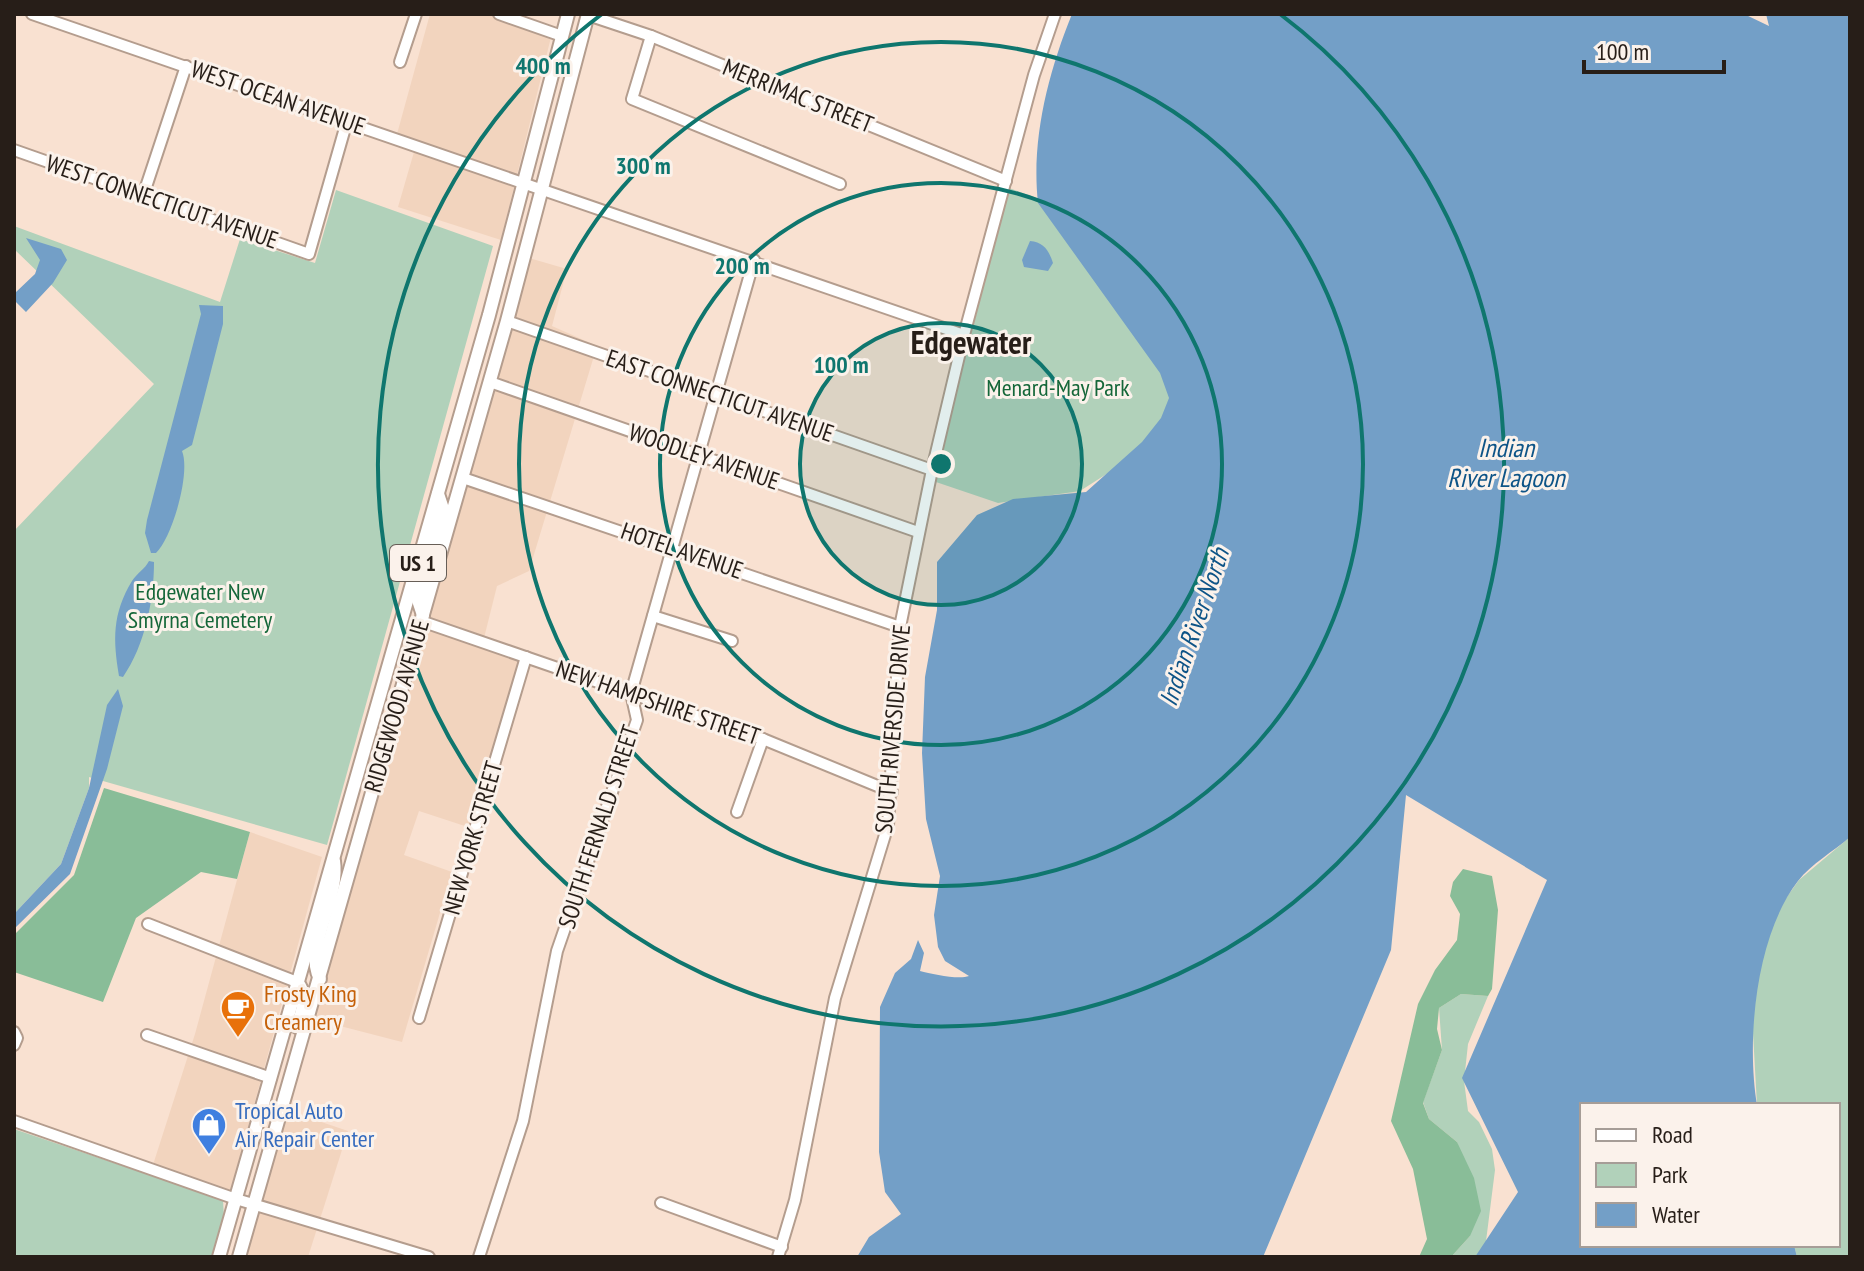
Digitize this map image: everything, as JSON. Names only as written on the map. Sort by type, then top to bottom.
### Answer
[{"type":"main road","name":"RIDGEWOOD AVENUE","points":[[219,1257],[438,494],[568,14]]},
{"type":"main road","name":"RIDGEWOOD AVENUE","points":[[239,1257],[490,382],[588,15]]},
{"type":"main road","points":[[422,618],[418,600],[443,509],[438,494]]},
{"type":"main road","points":[[380,766],[378,745],[405,648],[398,631]]},
{"type":"main road","points":[[320,979],[314,958],[337,879],[333,857]]},
{"type":"main road","points":[[286,1093],[286,1067],[305,1000],[304,990],[297,982]]},
{"type":"street","name":"WEST OCEAN AVENUE","points":[[32,14],[754,260],[964,335]]},
{"type":"street","points":[[400,62],[416,14]]},
{"type":"street","points":[[499,14],[562,36]]},
{"type":"street","name":"SOUTH RIVERSIDE DRIVE","points":[[780,1252],[795,1200],[835,998],[875,874],[892,792],[894,686],[900,627],[918,532],[964,335],[1055,14]]},
{"type":"street","name":"MERRIMAC STREET","points":[[588,15],[651,36],[1006,181]]},
{"type":"street","points":[[651,36],[632,99],[840,184]]},
{"type":"street","points":[[143,196],[186,66]]},
{"type":"street","name":"WEST CONNECTICUT AVENUE","points":[[14,150],[309,254],[347,121]]},
{"type":"street","name":"SOUTH FERNALD STREET","points":[[479,1257],[523,1121],[557,951],[637,720],[631,693],[754,260]]},
{"type":"street","name":"EAST CONNECTICUT AVENUE","points":[[507,321],[932,470]]},
{"type":"street","name":"WOODLEY AVENUE","points":[[490,382],[918,532]]},
{"type":"street","name":"HOTEL AVENUE","points":[[463,478],[900,627]]},
{"type":"street","points":[[653,616],[732,641]]},
{"type":"street","name":"NEW HAMPSHIRE STREET","points":[[422,618],[763,739],[892,792]]},
{"type":"street","name":"NEW YORK STREET","points":[[419,1018],[526,657]]},
{"type":"street","points":[[737,812],[763,739]]},
{"type":"street","points":[[148,924],[297,982]]},
{"type":"street","points":[[14,1032],[17,1038],[14,1045]]},
{"type":"street","points":[[147,1035],[271,1078]]},
{"type":"street","points":[[14,1121],[236,1199],[429,1257]]},
{"type":"street","points":[[661,1203],[780,1252]]},
{"type":"shaded area","points":[[430,14],[496,14],[552,33],[501,240],[398,207],[414,152],[394,145]]},
{"type":"shaded area","points":[[529,258],[567,269],[552,326],[597,346],[529,571],[497,586],[484,638],[526,652],[474,829],[419,811],[404,855],[452,872],[402,1042],[313,1019]]},
{"type":"shaded area","points":[[250,832],[322,857],[228,1200],[151,1171],[195,1034]]},
{"type":"shaded area","points":[[286,1110],[348,1131],[308,1257],[246,1257]]},
{"type":"green space","name":"Menard-May Park","points":[[1009,188],[1045,201],[1194,344],[1155,443],[1080,491],[998,503],[933,481]]},
{"type":"green space","name":"Edgewater New Smyrna Cemetery","points":[[336,190],[493,246],[327,845],[89,777],[89,788],[61,864],[14,914],[14,531],[154,384],[14,249],[14,226],[220,302],[240,239],[315,263]]},
{"type":"green space","points":[[104,788],[250,832],[237,879],[201,872],[136,918],[103,1002],[14,972],[14,935],[74,875]]},
{"type":"green space","points":[[1850,837],[1850,1257],[1797,1257],[1794,1247],[1840,1247],[1840,1103],[1757,1103],[1752,1015],[1753,944],[1799,880]]},
{"type":"green space","points":[[1463,869],[1492,876],[1498,910],[1492,989],[1488,996],[1461,994],[1439,1008],[1437,1029],[1442,1050],[1423,1103],[1429,1119],[1457,1142],[1474,1178],[1481,1211],[1470,1236],[1451,1257],[1419,1257],[1427,1239],[1413,1169],[1391,1121],[1418,1004],[1435,970],[1457,940],[1460,914],[1450,896],[1453,882]]},
{"type":"green space","points":[[1461,994],[1488,996],[1468,1044],[1464,1081],[1468,1111],[1479,1122],[1492,1149],[1495,1170],[1484,1257],[1451,1257],[1470,1236],[1457,1142],[1429,1119],[1423,1102],[1442,1050],[1439,1008]]},
{"type":"green space","points":[[14,1129],[223,1200],[224,1218],[212,1257],[14,1257]]},
{"type":"water","name":"Indian River Lagoon","points":[[1072,14],[1744,14],[1769,26],[1766,14],[1850,14],[1850,837],[1803,875],[1784,903],[1772,930],[1754,1019],[1757,1103],[1580,1103],[1580,1247],[1794,1247],[1797,1257],[1475,1257],[1518,1192],[1462,1078],[1547,880],[1406,795],[1391,950],[1263,1257],[857,1257],[869,1237],[901,1214],[885,1192],[879,1152],[880,1007],[895,973],[911,959],[918,940],[924,953],[920,971],[952,977],[969,976],[945,961],[938,947],[934,915],[940,876],[926,819],[922,753],[925,677],[937,610],[937,562],[977,515],[1013,499],[1086,492],[1142,442],[1161,418],[1169,398],[1160,373],[1038,203],[1039,131],[1056,60]]},
{"type":"water","points":[[26,238],[61,249],[67,260],[53,283],[26,312],[15,301],[15,293],[35,274],[40,260]]},
{"type":"water","points":[[1030,241],[1039,243],[1048,251],[1053,263],[1048,271],[1024,267],[1022,260]]},
{"type":"water","points":[[199,305],[223,306],[223,324],[192,445],[182,451],[184,474],[174,520],[162,545],[156,553],[151,553],[145,533],[147,520],[201,314]]},
{"type":"water","points":[[149,561],[154,562],[154,577],[147,622],[137,651],[123,677],[119,676],[116,651],[118,616],[125,593]]},
{"type":"water","points":[[118,689],[123,706],[107,769],[70,874],[14,929],[14,914],[61,864],[89,788],[107,705]]},
{"type":"place","name":"Frosty King Creamery","points":[[238,1039]]},
{"type":"place","name":"Tropical Auto Air Repair Center","points":[[209,1156]]},
{"type":"district","name":"Edgewater","points":[[971,343]]},
{"type":"water label","name":"Indian River North","points":[[1194,627]]}]
